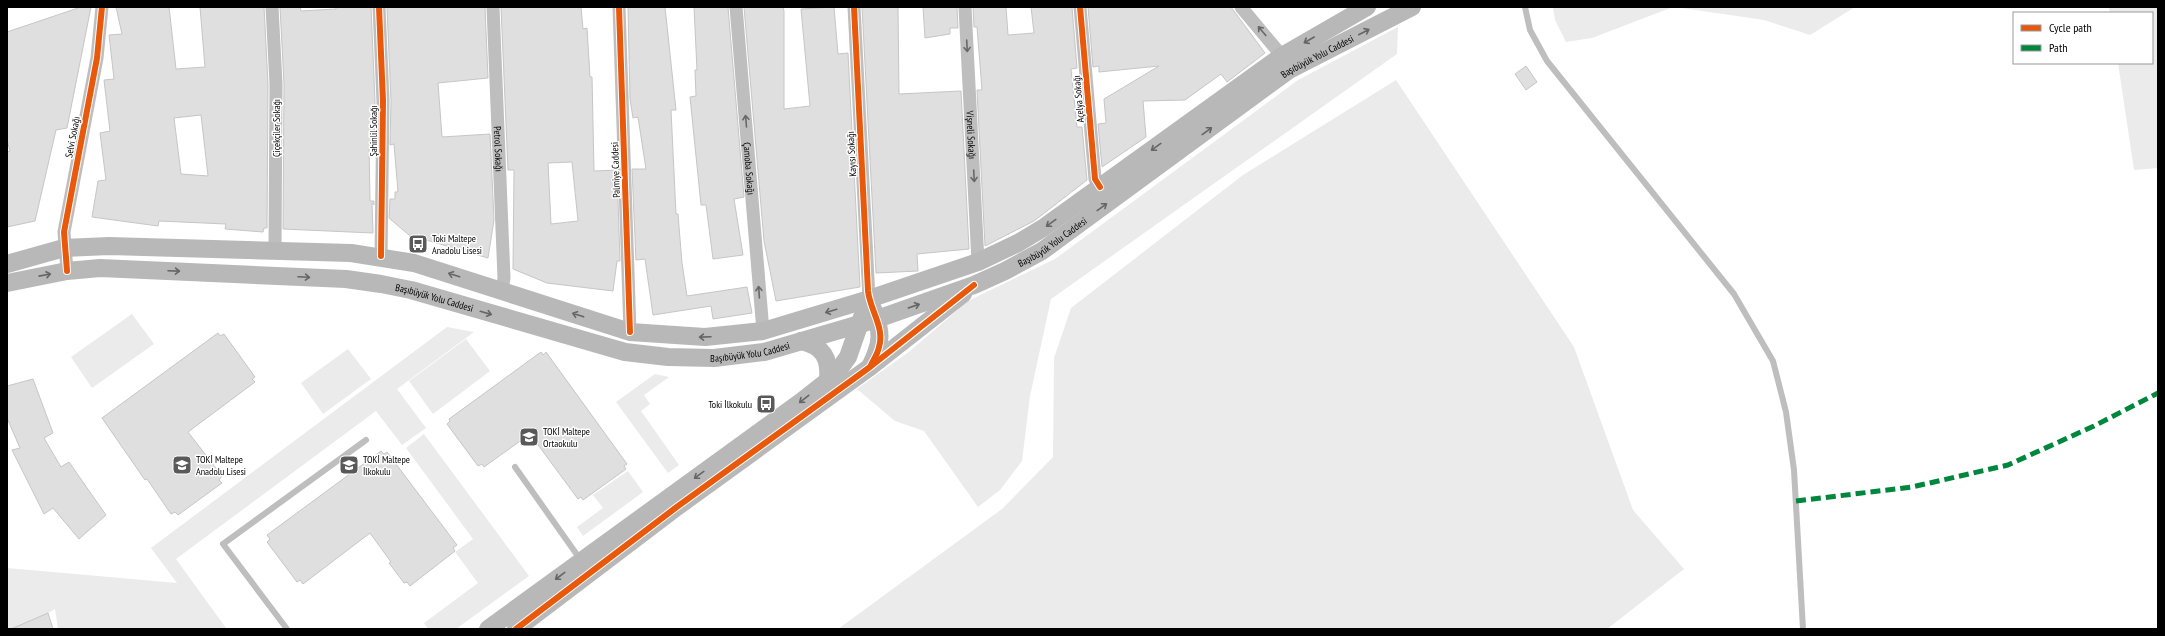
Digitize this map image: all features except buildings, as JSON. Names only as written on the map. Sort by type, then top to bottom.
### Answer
[{"type":"main road","name":"Başıbüyük Yolu Caddesi","points":[[7,264],[64,248],[109,246],[275,249],[381,256],[414,262],[630,332],[705,337],[763,331],[869,299],[978,262],[1018,243],[1043,228],[1100,188],[1282,56],[1366,7]]},
{"type":"main road","name":"Başıbüyük Yolu Caddesi","points":[[7,283],[67,271],[100,268],[346,279],[411,290],[625,352],[668,357],[714,358],[764,352],[877,319],[974,285],[1005,271],[1042,251],[1289,70],[1412,7]]},
{"type":"main road","points":[[488,629],[674,509],[870,367],[974,285]]},
{"type":"main road","points":[[869,299],[880,330],[880,346],[870,367]]},
{"type":"main road","points":[[516,629],[585,567],[835,375],[848,357],[869,299]]},
{"type":"main road","points":[[801,342],[814,344],[822,353],[829,368],[828,380]]},
{"type":"street","name":"Selvi Sokağı","points":[[67,271],[64,248],[64,232],[97,58],[102,7]]},
{"type":"street","name":"Çiçekçiler Sokağı","points":[[272,7],[276,84],[275,249]]},
{"type":"street","name":"Şahinlil Sokağı","points":[[379,7],[383,101],[381,256]]},
{"type":"street","name":"Petrol Sokağı","points":[[493,7],[504,278],[502,291]]},
{"type":"street","name":"Palmiye Caddesi","points":[[618,7],[630,332]]},
{"type":"street","name":"Çamoba Sokağı","points":[[736,7],[763,331]]},
{"type":"street","name":"Kayısı Sokağı","points":[[854,7],[869,299]]},
{"type":"street","name":"Vişneli Sokağı","points":[[965,7],[978,262]]},
{"type":"street","name":"Açelya Sokağı","points":[[1080,7],[1095,179],[1100,188]]},
{"type":"street","points":[[1242,7],[1282,56]]},
{"type":"lane","points":[[1526,7],[1530,30],[1547,61],[1734,294],[1773,362],[1786,412],[1794,470],[1803,629]]},
{"type":"lane","points":[[287,629],[223,544],[366,440]]},
{"type":"lane","points":[[515,467],[585,567]]},
{"type":"shaded area","points":[[1553,7],[1673,7],[1592,38],[1566,42],[1555,20]]},
{"type":"shaded area","points":[[1675,7],[1855,7],[1810,35],[1764,20]]},
{"type":"shaded area","points":[[2109,7],[2158,7],[2158,168],[2134,170],[2118,64],[2153,64],[2153,12],[2110,12]]},
{"type":"shaded area","points":[[1398,27],[1397,54],[1051,299],[1030,396],[1022,461],[1000,490],[978,507],[924,431],[895,421],[857,389],[910,351],[968,301],[1055,259],[1298,80]]},
{"type":"shaded area","points":[[1396,80],[1574,347],[1633,510],[1684,569],[1607,629],[838,629],[1002,509],[1053,457],[1054,358],[1071,308],[1243,175]]},
{"type":"shaded area","points":[[132,314],[154,344],[92,388],[71,357]]},
{"type":"shaded area","points":[[447,327],[474,332],[397,389],[426,428],[402,445],[376,411],[176,559],[226,628],[225,629],[58,629],[55,609],[21,629],[7,629],[7,568],[177,583],[151,548]]},
{"type":"shaded area","points":[[466,339],[490,371],[433,414],[409,381]]},
{"type":"shaded area","points":[[348,349],[371,379],[323,414],[301,383]]},
{"type":"shaded area","points":[[655,374],[669,377],[644,395],[650,404],[641,411],[679,465],[668,473],[616,402]]},
{"type":"shaded area","points":[[424,434],[529,576],[456,629],[428,629],[424,623],[478,583],[455,552],[473,539],[406,448]]},
{"type":"shaded area","points":[[628,471],[643,492],[583,536],[577,527],[603,508],[593,495]]},
{"type":"marked path","points":[[1796,501],[1912,487],[2008,465],[2094,426],[2158,393]]},
{"type":"cycle path","points":[[67,271],[64,232],[97,58],[102,7]]},
{"type":"cycle path","points":[[379,7],[383,101],[381,256]]},
{"type":"cycle path","points":[[619,7],[630,332]]},
{"type":"cycle path","points":[[854,7],[868,291],[880,333],[877,354],[871,365]]},
{"type":"cycle path","points":[[1080,7],[1095,179],[1100,187]]},
{"type":"cycle path","points":[[516,629],[674,509],[870,367],[974,285]]},
{"type":"place","name":"Toki Maltepe Anadolu Lisesi","points":[[418,244]]},
{"type":"place","name":"Toki İlkokulu","points":[[766,404]]},
{"type":"place","name":"TOKİ Maltepe Ortaokulu","points":[[529,437]]},
{"type":"place","name":"TOKİ Maltepe Anadolu Lisesi","points":[[182,465]]},
{"type":"place","name":"TOKİ Maltepe İlkokulu","points":[[349,465]]}]
